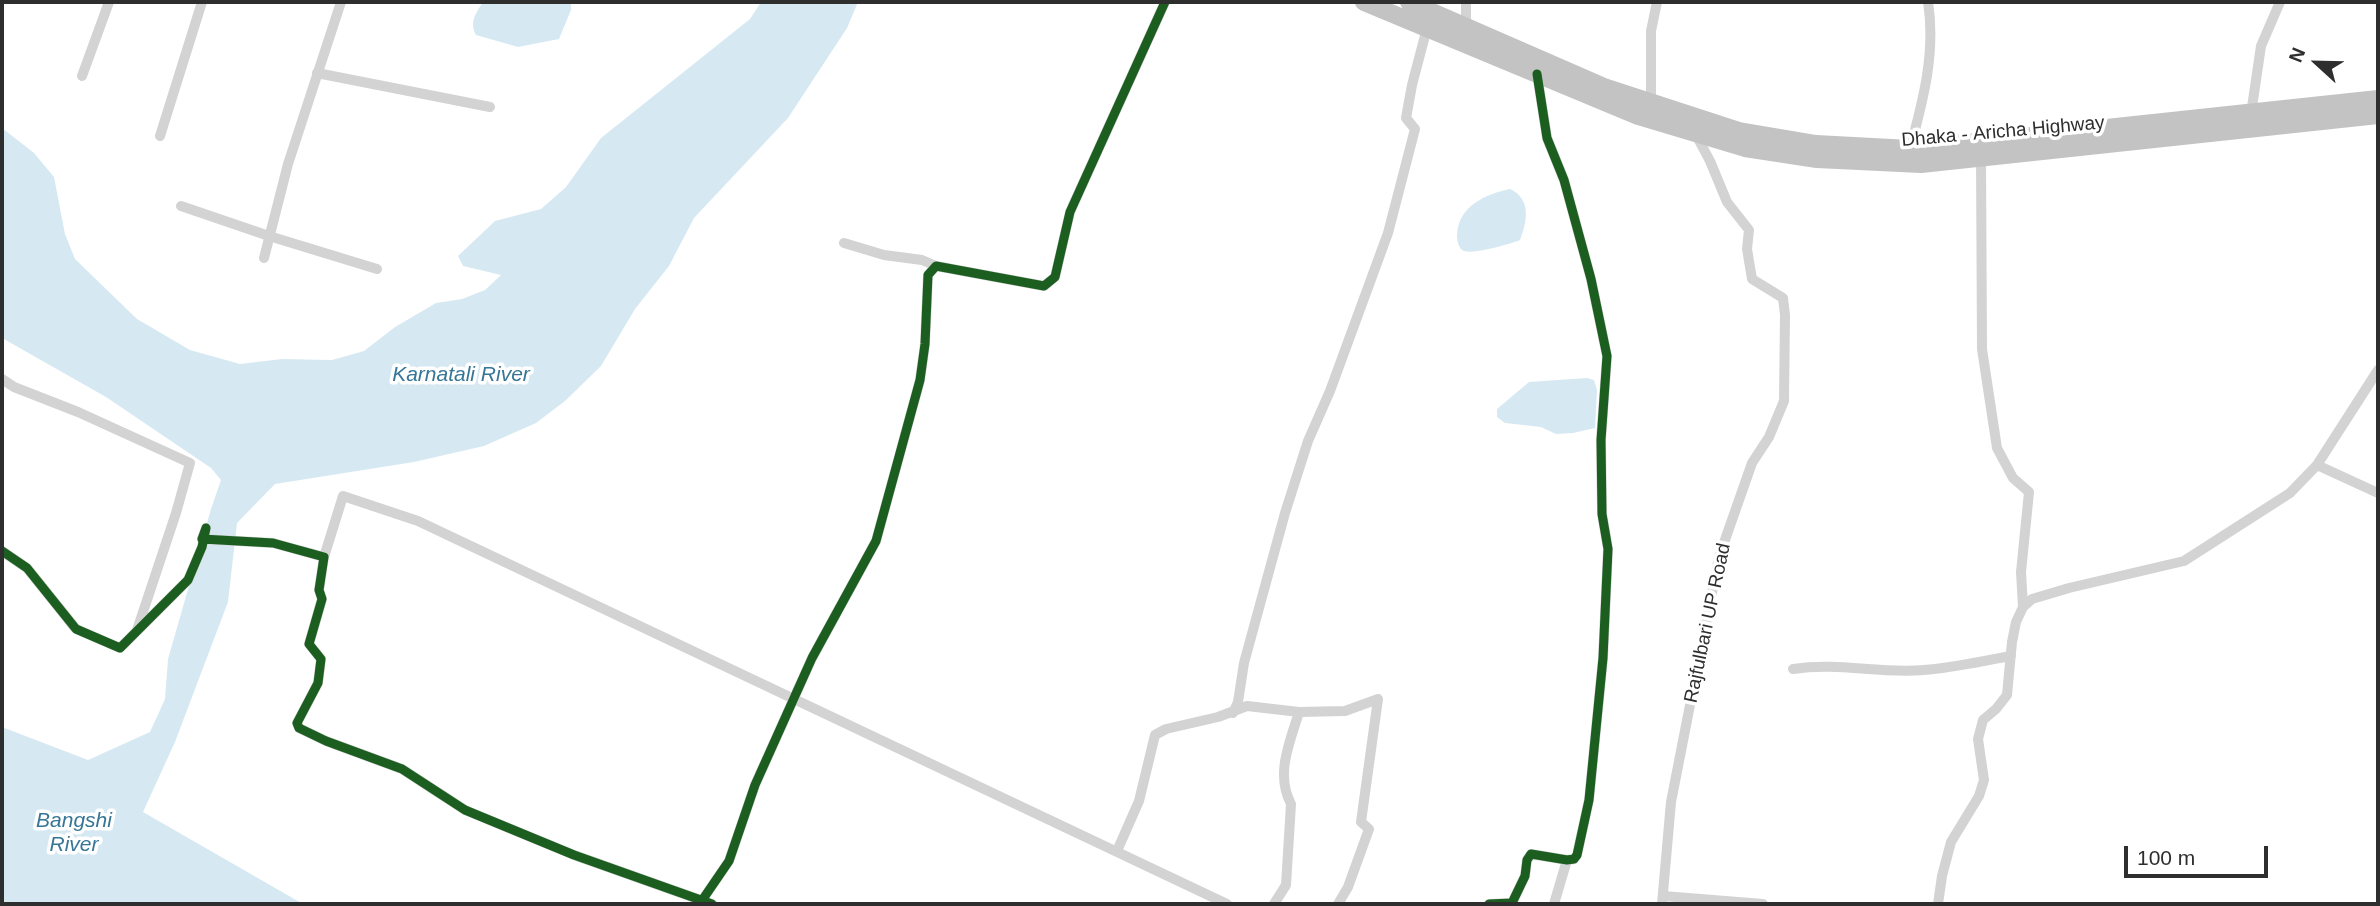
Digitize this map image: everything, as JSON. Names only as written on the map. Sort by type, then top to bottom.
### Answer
[{"type":"highway","name":"Dhaka - Aricha Highway","points":[[1364,2],[1638,116],[1745,148],[1817,159],[1921,164],[2378,115]]},
{"type":"highway","name":"Dhaka - Aricha Highway","points":[[1409,2],[1604,87],[1739,131],[1816,144],[1910,149],[2378,99]]},
{"type":"street","points":[[82,76],[109,2]]},
{"type":"street","points":[[160,136],[202,2]]},
{"type":"street","points":[[264,258],[288,164],[341,2]]},
{"type":"street","points":[[844,243],[884,255],[922,260],[936,266],[1044,286],[1055,277],[1070,212],[1165,2]]},
{"type":"street","points":[[1466,2],[1466,26]]},
{"type":"street","points":[[1651,102],[1651,31],[1657,2]]},
{"type":"street","points":[[1910,149],[1924,96],[1932,28],[1928,2]]},
{"type":"street","points":[[2251,114],[2261,46],[2280,2]]},
{"type":"street","points":[[1233,713],[1238,702],[1244,663],[1308,442],[1330,391],[1388,233],[1415,129],[1406,118],[1427,28]]},
{"type":"street","points":[[317,73],[490,107]]},
{"type":"street","points":[[1489,904],[1512,903],[1525,876],[1527,860],[1531,854],[1567,860],[1574,859],[1577,855],[1590,800],[1602,658],[1608,549],[1602,514],[1601,440],[1607,356],[1591,279],[1564,180],[1547,138],[1538,74]]},
{"type":"street","name":"Rajfulbari UP Road","points":[[1662,900],[1671,802],[1719,557],[1752,463],[1769,437],[1784,401],[1783,298],[1752,279],[1747,249],[1749,230],[1727,202],[1695,133]]},
{"type":"street","points":[[1981,157],[1982,349],[1997,448],[2013,478],[2029,492],[2021,572],[2023,607]]},
{"type":"street","points":[[181,206],[377,269]]},
{"type":"street","points":[[936,266],[928,275],[925,344],[920,380],[876,541],[812,658],[793,700],[755,785],[729,861],[708,902],[574,855],[465,810],[402,769],[299,728],[297,723],[318,683],[321,659],[309,644],[323,599],[319,590],[324,557],[343,496],[418,522],[793,700],[1117,851],[1227,904]]},
{"type":"street","points":[[1938,904],[1951,842],[1979,796],[1984,780],[1978,738],[1983,720],[2007,695],[2016,622],[2023,607],[2032,599],[2069,588],[2184,561],[2290,493],[2317,465],[2378,370]]},
{"type":"street","points":[[2,379],[14,387],[79,412],[190,463],[137,630]]},
{"type":"street","points":[[2317,465],[2378,494]]},
{"type":"street","points":[[2,551],[27,568],[76,629],[120,648],[188,580],[202,547],[206,527],[202,538],[273,542],[324,557]]},
{"type":"street","points":[[1793,669],[1819,665],[1876,670],[1924,670],[2011,656]]},
{"type":"street","points":[[1117,851],[1139,802],[1155,736],[1166,729],[1233,713],[1247,706],[1299,712],[1345,711],[1378,699],[1361,822],[1369,828],[1348,887],[1338,904]]},
{"type":"street","points":[[1274,904],[1286,885],[1291,804],[1285,792],[1282,775],[1299,712]]},
{"type":"street","points":[[1554,904],[1567,860]]},
{"type":"street","points":[[1662,900],[1763,904]]},
{"type":"water","points":[[483,2],[571,2],[571,10],[559,39],[518,47],[476,35],[473,22]]},
{"type":"water","name":"Karnatali River","points":[[761,2],[858,2],[847,28],[788,118],[694,218],[669,266],[635,309],[601,366],[565,401],[536,423],[484,446],[414,462],[275,484],[237,523],[228,602],[175,742],[143,812],[303,904],[2,904],[2,727],[88,760],[150,732],[165,699],[168,659],[221,480],[211,468],[106,397],[2,338],[2,128],[34,153],[54,177],[65,234],[75,259],[137,319],[190,350],[240,364],[282,359],[332,360],[364,351],[395,327],[436,303],[462,299],[485,290],[501,275],[463,266],[458,256],[495,221],[541,209],[566,187],[601,138],[750,19]]},
{"type":"water","points":[[1510,189],[1517,193],[1525,205],[1526,219],[1520,240],[1481,251],[1462,250],[1457,235],[1462,216],[1483,198]]},
{"type":"water","points":[[1587,378],[1594,380],[1597,390],[1595,428],[1556,434],[1541,427],[1505,423],[1497,417],[1497,409],[1529,382]]},
{"type":"cycle path","points":[[703,899],[729,861],[755,785],[812,658],[876,541],[920,380],[925,344],[928,275],[936,266],[1044,286],[1055,277],[1070,212],[1165,2]]},
{"type":"cycle path","points":[[1489,904],[1512,903],[1525,876],[1527,860],[1531,854],[1567,860],[1574,859],[1577,855],[1589,800],[1603,658],[1608,549],[1602,514],[1601,440],[1607,356],[1591,279],[1564,180],[1547,138],[1537,74]]},
{"type":"cycle path","points":[[2,551],[27,568],[76,629],[120,648],[188,580],[202,547],[206,528],[202,539],[273,543],[324,557],[319,590],[322,599],[309,644],[321,659],[318,683],[297,723],[299,728],[402,769],[465,810],[574,855],[712,904]]},
{"type":"water label","name":"Bangshi River","points":[[74,833]]}]
